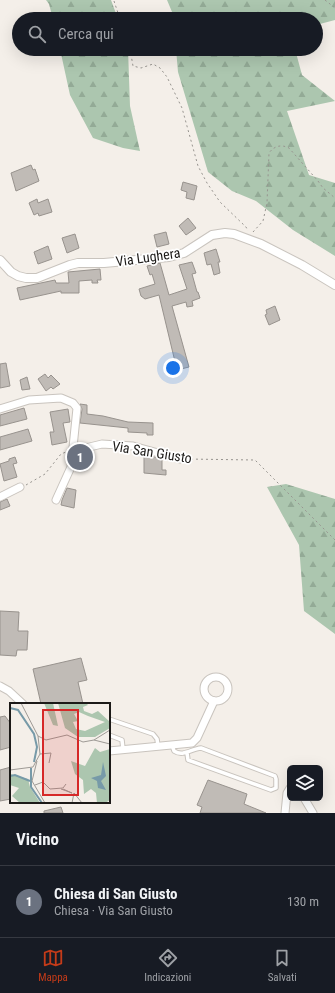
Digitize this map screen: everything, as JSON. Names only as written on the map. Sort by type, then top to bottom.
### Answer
[{"type":"street","name":"Via Lughera","points":[[0,260],[11,272],[18,276],[37,278],[70,264],[104,263],[169,257],[184,253],[212,235],[218,233],[234,234],[261,244],[302,265],[335,285]]},
{"type":"street","points":[[0,409],[29,400],[61,398],[73,403],[77,408],[71,466],[56,500]]},
{"type":"street","name":"Via San Giusto","points":[[73,451],[102,444],[133,446],[180,458]]},
{"type":"street","points":[[0,497],[20,488]]},
{"type":"street","points":[[0,686],[9,691],[22,703]]},
{"type":"street","points":[[110,751],[186,744],[195,740],[214,701]]},
{"type":"street","points":[[285,813],[287,793]]},
{"type":"street","points":[[306,801],[313,813]]},
{"type":"lane","points":[[110,719],[153,734],[157,739],[158,746]]},
{"type":"lane","points":[[110,736],[122,740],[123,749]]},
{"type":"lane","points":[[172,745],[176,753],[186,753],[201,748],[275,776],[276,788],[271,790],[188,760],[186,753]]},
{"type":"path","points":[[325,0],[335,8]]},
{"type":"path","points":[[114,1],[118,12]]},
{"type":"path","points":[[131,56],[133,66],[141,68],[153,64],[160,68],[167,77],[182,108],[198,166],[220,202],[248,230],[248,239]]},
{"type":"path","points":[[248,239],[263,221],[267,203],[268,160],[269,153],[272,148],[283,145],[289,148],[323,188],[335,198]]},
{"type":"path","points":[[20,488],[45,474],[61,454],[67,451],[73,451]]},
{"type":"path","name":"Via San Giusto","points":[[180,458],[255,460],[335,540]]},
{"type":"green space","points":[[46,0],[111,0],[115,12],[51,12]]},
{"type":"green space","points":[[167,0],[335,0],[335,20],[323,23],[323,12],[172,12]]},
{"type":"green space","points":[[62,56],[128,56],[130,106],[140,151],[123,148],[93,138],[70,95]]},
{"type":"green space","points":[[177,56],[297,56],[302,75],[335,101],[287,111],[309,175],[335,183],[335,256],[293,230],[256,201],[232,191],[208,172],[178,72]]},
{"type":"green space","points":[[286,484],[335,499],[335,634],[304,611],[299,545],[267,487]]},
{"type":"building","points":[[31,165],[33,170],[35,169],[39,181],[16,191],[11,173]]},
{"type":"building","points":[[183,182],[197,186],[194,200],[186,198],[187,192],[181,190]]},
{"type":"building","points":[[37,199],[38,203],[48,199],[52,212],[39,216],[38,213],[34,215],[29,203]]},
{"type":"building","points":[[188,218],[196,228],[186,235],[179,226]]},
{"type":"building","points":[[166,232],[169,244],[157,247],[154,235]]},
{"type":"building","points":[[75,234],[79,248],[67,253],[62,238]]},
{"type":"building","points":[[48,246],[52,259],[38,264],[34,252]]},
{"type":"building","points":[[216,249],[220,262],[218,262],[220,273],[214,275],[211,264],[207,265],[204,253]]},
{"type":"building","points":[[192,262],[196,273],[192,274],[200,298],[192,301],[193,306],[187,307],[186,302],[172,306],[189,367],[177,370],[159,295],[145,299],[141,296],[139,289],[155,284],[152,274],[150,275],[147,266],[160,263],[169,295],[187,289],[179,265]]},
{"type":"building","points":[[100,269],[101,280],[97,280],[98,283],[92,283],[92,280],[79,281],[79,293],[61,293],[61,291],[20,300],[17,288],[55,280],[56,283],[69,283],[68,272]]},
{"type":"building","points":[[275,306],[280,320],[269,325],[265,315],[267,314],[266,310]]},
{"type":"building","points":[[6,363],[10,386],[0,388],[0,364]]},
{"type":"building","points":[[45,374],[48,378],[51,375],[60,384],[53,389],[51,387],[46,391],[38,379]]},
{"type":"building","points":[[27,377],[30,389],[22,390],[20,380]]},
{"type":"building","points":[[80,404],[87,405],[87,414],[128,422],[153,423],[153,435],[147,435],[147,433],[128,432],[128,428],[80,423],[82,409]]},
{"type":"building","points":[[24,408],[27,419],[0,426],[0,415]]},
{"type":"building","points":[[68,409],[70,422],[63,423],[67,442],[52,445],[50,432],[54,432],[50,412]]},
{"type":"building","points":[[28,429],[32,441],[0,450],[0,437]]},
{"type":"building","points":[[144,454],[162,459],[162,470],[166,470],[166,475],[144,473]]},
{"type":"building","points":[[15,457],[17,463],[13,464],[17,477],[4,481],[0,464]]},
{"type":"building","points":[[67,488],[76,490],[74,508],[61,505]]},
{"type":"building","points":[[7,499],[10,506],[0,510],[0,502]]},
{"type":"building","points":[[0,611],[19,612],[18,631],[28,631],[27,650],[17,650],[16,656],[0,655]]},
{"type":"building","points":[[81,658],[87,680],[78,682],[83,703],[41,703],[33,669]]},
{"type":"building","points":[[5,716],[10,723],[10,747],[0,750],[0,717]]},
{"type":"building","points":[[10,767],[10,799],[0,801],[0,770]]},
{"type":"building","points":[[208,780],[247,794],[244,804],[266,813],[200,813],[202,807],[197,805]]},
{"type":"building","points":[[61,807],[63,813],[44,813],[44,811]]},
{"type":"place","name":"Chiesa di San Giusto","points":[[80,457]]}]
